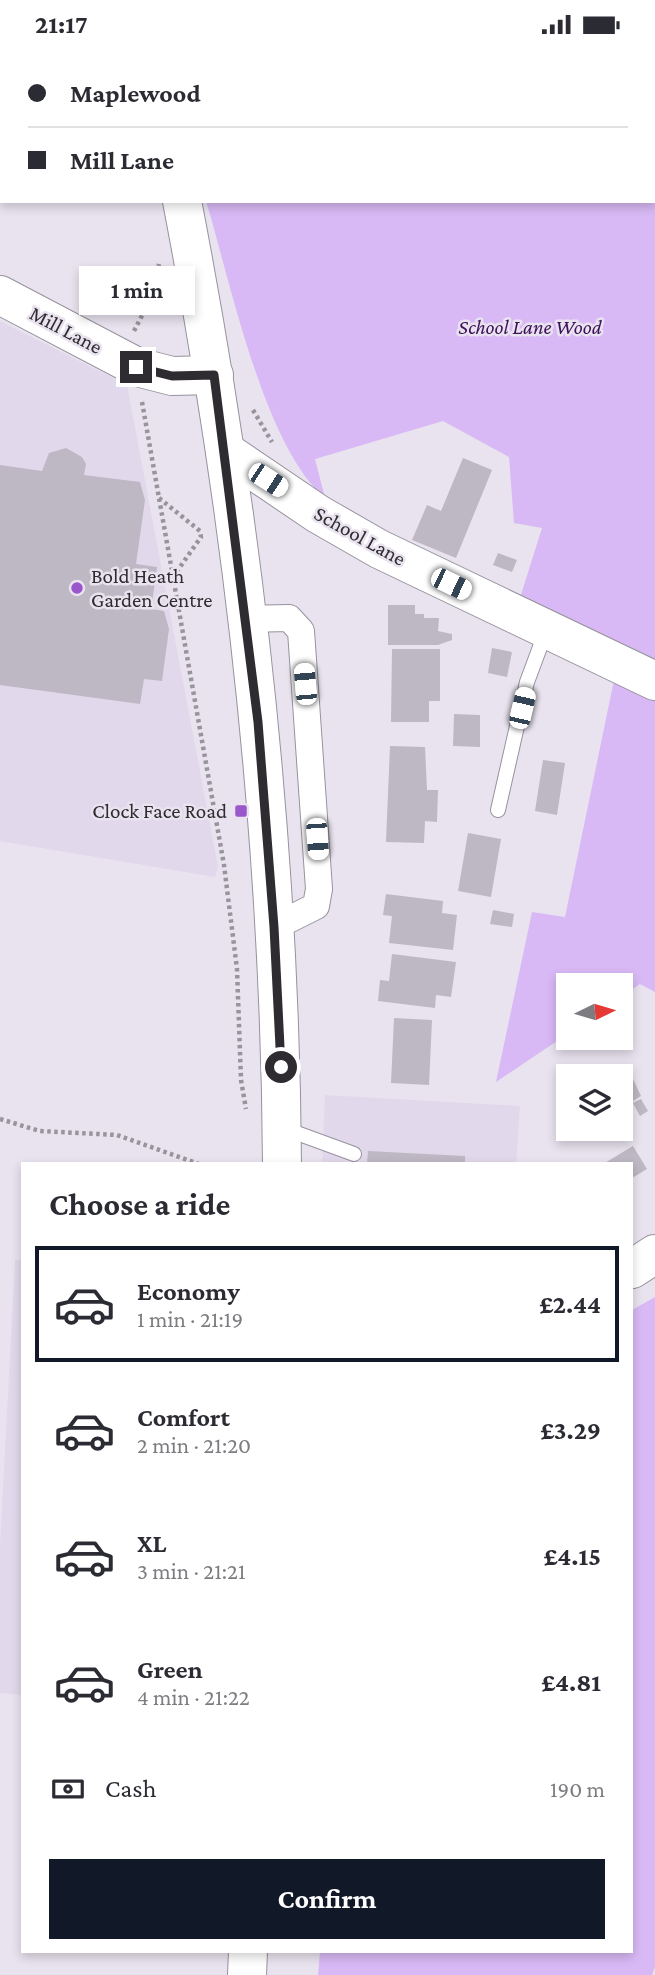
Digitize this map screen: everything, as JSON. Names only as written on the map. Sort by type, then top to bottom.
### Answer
[{"type":"main road","points":[[182,203],[214,375],[246,619],[274,927],[271,1136]]},
{"type":"main road","name":"Mill Lane","points":[[0,295],[136,367],[172,376],[214,375]]},
{"type":"main road","name":"School Lane","points":[[225,451],[318,514],[379,549],[655,681]]},
{"type":"main road","points":[[633,1268],[655,1254]]},
{"type":"main road","points":[[247,1975],[248,1953]]},
{"type":"street","points":[[246,619],[289,618],[301,631],[320,889],[316,906],[274,927]]},
{"type":"lane","points":[[498,810],[527,682],[547,631]]},
{"type":"lane","points":[[271,1136],[354,1154]]},
{"type":"path","points":[[132,336],[149,302],[162,254]]},
{"type":"path","points":[[141,394],[224,865],[237,969],[241,1080],[271,1136]]},
{"type":"path","points":[[252,409],[278,452]]},
{"type":"path","points":[[159,498],[200,531],[201,537],[173,578]]},
{"type":"path","points":[[0,1119],[40,1132],[117,1135],[193,1162]]},
{"type":"shaded area","points":[[0,321],[127,385],[218,867],[215,877],[0,841]]},
{"type":"shaded area","points":[[325,1095],[520,1106],[516,1162],[322,1162]]},
{"type":"shaded area","points":[[15,1260],[21,1261],[21,1695],[0,1693],[0,1545]]},
{"type":"green space","name":"School Lane Wood","points":[[207,203],[655,203],[655,992],[640,984],[634,988],[634,973],[556,973],[556,1042],[496,1082],[532,912],[565,917],[620,651],[519,601],[542,528],[514,523],[509,457],[443,421],[315,459],[325,498],[303,474],[284,441],[252,360]]},
{"type":"green space","points":[[655,1297],[655,1967],[652,1975],[318,1975],[320,1953],[633,1953],[633,1309]]},
{"type":"building","name":"Bold Heath Garden Centre","points":[[66,448],[82,457],[86,464],[84,475],[140,482],[145,500],[136,564],[157,567],[151,609],[164,611],[169,629],[162,681],[144,679],[140,704],[0,685],[0,465],[42,471],[49,453]]},
{"type":"building","points":[[463,458],[492,470],[456,558],[412,540],[427,505],[441,511]]},
{"type":"building","points":[[498,553],[517,560],[512,572],[493,565]]},
{"type":"building","points":[[388,605],[415,605],[415,614],[424,614],[424,618],[439,618],[438,631],[452,634],[452,640],[438,645],[388,645]]},
{"type":"building","points":[[492,648],[512,652],[507,677],[488,673]]},
{"type":"building","points":[[392,649],[440,649],[440,701],[429,701],[429,722],[391,722]]},
{"type":"building","points":[[454,714],[480,715],[480,747],[453,746]]},
{"type":"building","points":[[390,746],[425,747],[427,790],[438,790],[437,822],[425,821],[424,843],[386,842]]},
{"type":"building","points":[[543,760],[565,763],[557,815],[535,811]]},
{"type":"building","points":[[468,833],[501,839],[491,897],[458,891]]},
{"type":"building","points":[[386,894],[443,901],[442,913],[457,915],[453,950],[389,943],[392,916],[383,915]]},
{"type":"building","points":[[493,910],[514,914],[512,927],[490,924]]},
{"type":"building","points":[[392,954],[456,962],[451,997],[436,995],[435,1008],[378,1001],[380,980],[389,981]]},
{"type":"building","points":[[394,1018],[432,1020],[429,1085],[391,1083]]},
{"type":"building","points":[[633,1079],[641,1096],[633,1101]]},
{"type":"building","points":[[641,1099],[648,1111],[640,1116],[633,1103]]},
{"type":"building","points":[[633,1146],[647,1169],[633,1177],[633,1162],[606,1162]]},
{"type":"building","points":[[368,1151],[465,1156],[465,1162],[367,1162]]},
{"type":"place","name":"Bold Heath Garden Centre","points":[[77,588]]},
{"type":"place","name":"Clock Face Road","points":[[241,811]]},
{"type":"route","points":[[136,367],[172,376],[214,375],[258,722],[274,927],[281,1067]]}]
